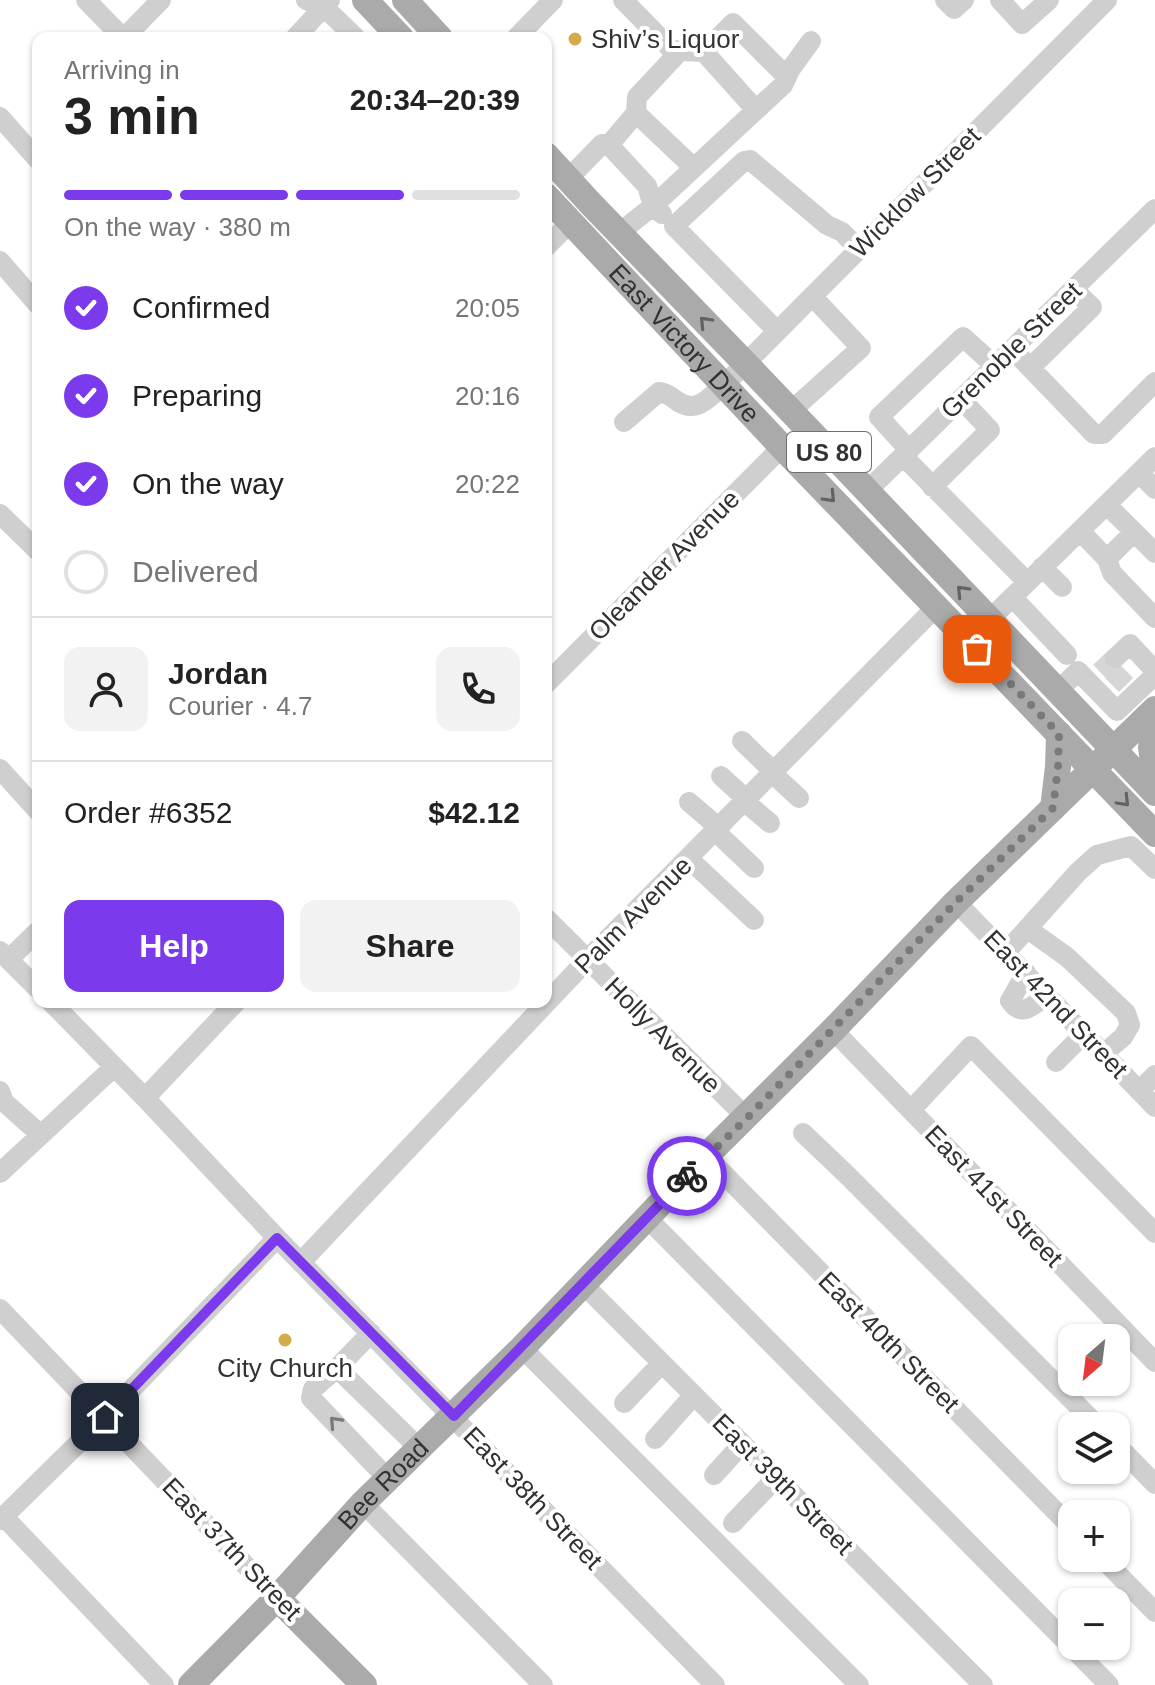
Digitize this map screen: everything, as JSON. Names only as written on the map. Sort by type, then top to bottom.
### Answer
[{"type":"main road","points":[[365,0],[395,32]]},
{"type":"main road","points":[[405,0],[435,32]]},
{"type":"main road","name":"East Victory Drive","points":[[552,162],[1155,793]]},
{"type":"main road","name":"East Victory Drive","points":[[552,203],[1092,769],[1148,839]]},
{"type":"main road","name":"Bee Road","points":[[191,1685],[277,1598],[363,1503],[522,1348],[956,902],[1155,709]]},
{"type":"main road","points":[[1155,732],[1151,747],[1155,778]]},
{"type":"main road","points":[[1053,808],[1059,734]]},
{"type":"main road","name":"East 37th Street","points":[[277,1598],[364,1685]]},
{"type":"street","points":[[86,0],[117,32]]},
{"type":"street","points":[[129,32],[161,0]]},
{"type":"street","points":[[415,0],[435,32]]},
{"type":"street","points":[[623,0],[671,49],[704,52],[756,110]]},
{"type":"street","points":[[945,0],[954,9],[964,0]]},
{"type":"street","points":[[1000,0],[1022,24],[1049,0]]},
{"type":"street","points":[[299,32],[320,2],[350,32]]},
{"type":"street","name":"Wicklow Street","points":[[624,422],[659,392],[667,393],[685,406],[698,406],[724,385],[1100,2]]},
{"type":"street","points":[[521,32],[542,4]]},
{"type":"street","points":[[704,52],[733,23],[787,77]]},
{"type":"street","points":[[619,233],[653,206],[783,85],[811,41]]},
{"type":"street","points":[[609,145],[636,113],[637,97],[680,51]]},
{"type":"street","points":[[636,113],[694,168]]},
{"type":"street","points":[[0,117],[32,153]]},
{"type":"street","points":[[568,179],[602,144],[609,145],[647,186],[653,206],[777,331]]},
{"type":"street","points":[[674,226],[744,161],[750,160],[827,225],[842,232],[859,249]]},
{"type":"street","name":"Grenoble Street","points":[[867,491],[1155,209]]},
{"type":"street","points":[[552,241],[570,223]]},
{"type":"street","points":[[0,261],[32,298]]},
{"type":"street","points":[[1030,368],[1092,307],[1073,289]]},
{"type":"street","points":[[791,411],[861,348],[812,296]]},
{"type":"street","points":[[995,366],[963,337],[879,417],[932,487],[1027,582]]},
{"type":"street","points":[[1012,349],[1094,434],[1103,434],[1155,382]]},
{"type":"street","points":[[932,487],[990,430],[961,399]]},
{"type":"street","name":"Oleander Avenue","points":[[552,678],[782,447]]},
{"type":"street","points":[[990,619],[1155,457]]},
{"type":"street","points":[[1139,473],[1155,489]]},
{"type":"street","points":[[1107,505],[1155,553]]},
{"type":"street","points":[[0,514],[32,545]]},
{"type":"street","points":[[1080,531],[1107,559],[1112,573],[1155,618]]},
{"type":"street","points":[[1107,559],[1134,532]]},
{"type":"street","points":[[1042,567],[1062,587]]},
{"type":"street","points":[[1012,597],[1067,655]]},
{"type":"street","name":"Palm Avenue","points":[[552,997],[936,607]]},
{"type":"street","points":[[1058,691],[1078,671],[1120,676]]},
{"type":"street","points":[[1084,718],[1120,676]]},
{"type":"street","points":[[742,741],[799,798]]},
{"type":"street","points":[[0,769],[32,804]]},
{"type":"street","points":[[721,776],[770,823]]},
{"type":"street","points":[[689,802],[754,868]]},
{"type":"street","points":[[1006,952],[1097,855],[1148,839],[1155,869]]},
{"type":"street","points":[[688,858],[754,920]]},
{"type":"street","name":"East 42nd Street","points":[[956,902],[1155,1107]]},
{"type":"street","name":"Holly Avenue","points":[[552,924],[747,1118]]},
{"type":"street","points":[[1026,930],[1067,957],[1126,1013],[1130,1025],[1123,1037],[1103,1054]]},
{"type":"street","points":[[32,935],[4,955],[32,983]]},
{"type":"street","points":[[1026,973],[1010,1001],[1014,1007],[1027,1009],[1047,995]]},
{"type":"street","name":"East 38th Street","points":[[57,1008],[277,1238],[715,1685]]},
{"type":"street","points":[[145,1098],[230,1008]]},
{"type":"street","name":"Palm Avenue","points":[[301,1262],[542,1008]]},
{"type":"street","name":"East 41st Street","points":[[833,1030],[1155,1362]]},
{"type":"street","points":[[1056,1062],[1084,1034]]},
{"type":"street","points":[[911,1110],[971,1046],[1155,1233]]},
{"type":"street","points":[[0,1173],[114,1067]]},
{"type":"street","points":[[1139,1091],[1155,1075]]},
{"type":"street","points":[[0,1091],[4,1102],[41,1135]]},
{"type":"street","points":[[803,1133],[1084,1412]]},
{"type":"street","name":"East 40th Street","points":[[706,1156],[1058,1514]]},
{"type":"street","points":[[647,1218],[1109,1685]]},
{"type":"street","points":[[164,1685],[2,1519],[277,1238]]},
{"type":"street","name":"East 39th Street","points":[[583,1284],[983,1685]]},
{"type":"street","name":"East 37th Street","points":[[0,1309],[277,1598]]},
{"type":"street","points":[[371,1333],[313,1389],[311,1398],[388,1479]]},
{"type":"street","points":[[522,1348],[859,1685]]},
{"type":"street","points":[[624,1403],[662,1363]]},
{"type":"street","points":[[337,1368],[420,1449]]},
{"type":"street","points":[[652,1434],[691,1392]]},
{"type":"street","points":[[714,1475],[742,1444]]},
{"type":"street","points":[[1130,1458],[1155,1484]]},
{"type":"street","points":[[733,1523],[776,1478]]},
{"type":"street","points":[[363,1503],[543,1685]]},
{"type":"street","points":[[1116,1572],[1155,1612]]},
{"type":"tunnel","points":[[1100,672],[1115,658]]},
{"type":"tunnel","points":[[1112,685],[1127,670]]},
{"type":"way so far","points":[[687,1176],[956,902],[1053,808],[1059,734],[977,649]]},
{"type":"place","name":"Shiv’s Liquor","points":[[575,39]]},
{"type":"place","name":"City Church","points":[[285,1340]]},
{"type":"route","points":[[105,1417],[277,1238],[454,1416],[687,1176]]}]
